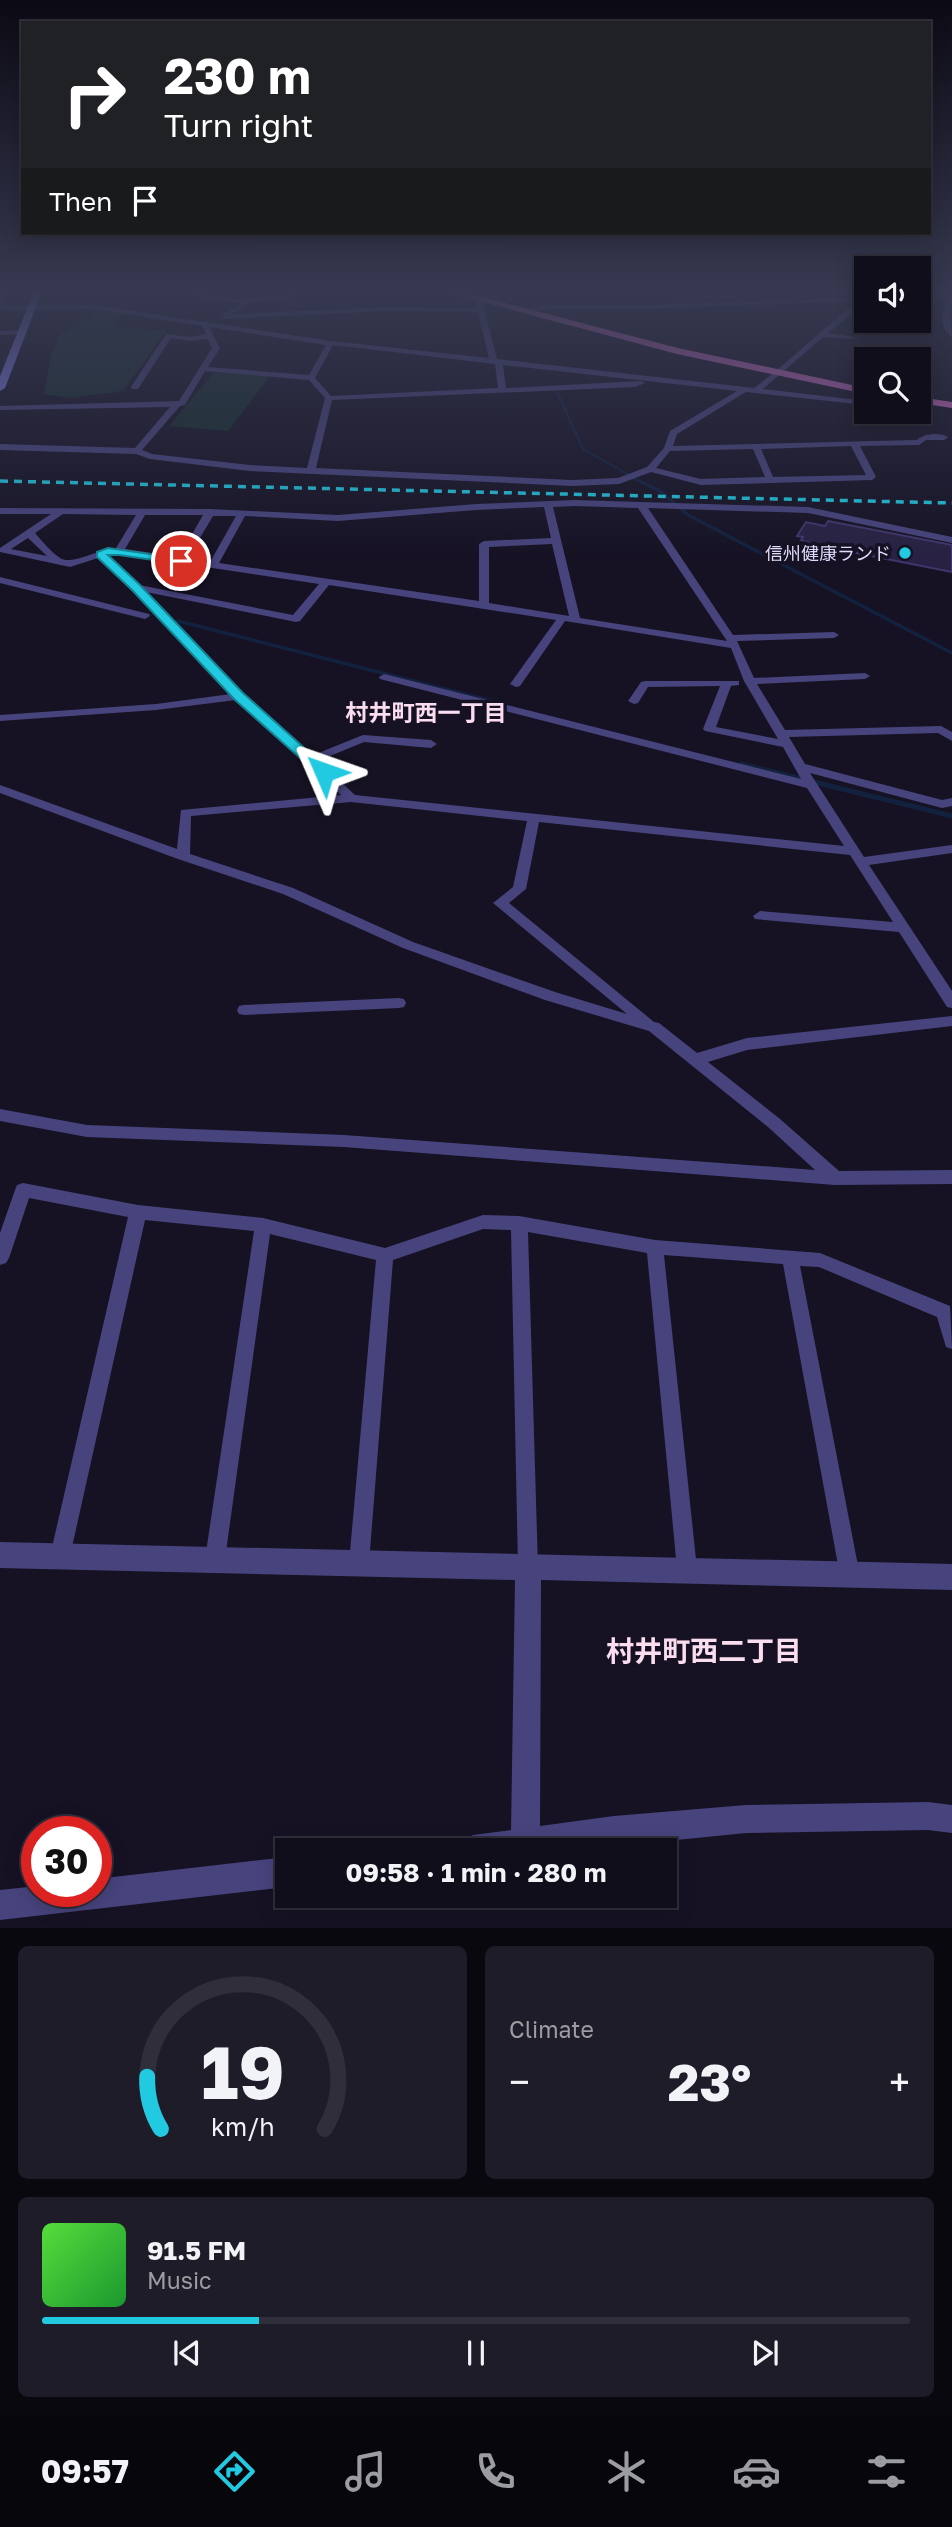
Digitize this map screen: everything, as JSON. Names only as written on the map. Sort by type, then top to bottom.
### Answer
[{"type":"highway","points":[[815,379],[854,388]]},
{"type":"highway","points":[[833,379],[854,382]]},
{"type":"highway","points":[[931,395],[952,398]]},
{"type":"highway","points":[[931,402],[952,405]]},
{"type":"street","points":[[135,387],[140,379]]},
{"type":"street","points":[[0,408],[177,404],[182,403],[198,379]]},
{"type":"street","points":[[312,379],[329,398]]},
{"type":"street","points":[[500,379],[502,390]]},
{"type":"street","points":[[329,398],[635,385],[649,379],[854,402]]},
{"type":"street","points":[[754,392],[771,379]]},
{"type":"street","points":[[0,447],[137,451],[205,464],[311,470],[572,483],[619,481],[650,468],[668,449],[674,433],[743,391]]},
{"type":"street","points":[[311,470],[329,398]]},
{"type":"street","points":[[137,451],[177,404]]},
{"type":"street","points":[[668,449],[919,442],[924,437],[944,436]]},
{"type":"street","points":[[650,468],[701,482],[872,477],[855,445]]},
{"type":"street","points":[[756,447],[770,480]]},
{"type":"street","points":[[572,483],[575,503]]},
{"type":"street","points":[[0,511],[210,512],[338,518],[476,507],[575,503],[808,510],[952,540]]},
{"type":"street","points":[[548,505],[575,620]]},
{"type":"street","points":[[641,505],[732,642],[750,682],[800,767],[952,1003]]},
{"type":"street","points":[[119,551],[143,511]]},
{"type":"street","points":[[181,561],[210,512]]},
{"type":"street","points":[[60,513],[3,550],[70,564],[108,551],[119,551],[732,642],[834,635]]},
{"type":"street","points":[[213,565],[242,513]]},
{"type":"street","points":[[28,532],[60,563]]},
{"type":"street","points":[[484,605],[484,544],[556,541]]},
{"type":"street","points":[[101,555],[136,587],[239,696],[351,798]]},
{"type":"street","points":[[0,580],[145,616]]},
{"type":"street","points":[[136,587],[296,619],[326,582]]},
{"type":"street","points":[[516,684],[562,618]]},
{"type":"street","points":[[634,701],[645,684],[865,676]]},
{"type":"street","points":[[384,677],[811,785]]},
{"type":"street","points":[[727,683],[709,729],[784,739],[941,729],[952,738]]},
{"type":"street","points":[[0,718],[156,707],[239,696]]},
{"type":"street","points":[[311,760],[363,738],[431,744]]},
{"type":"street","points":[[800,767],[942,804],[952,802]]},
{"type":"street","points":[[0,789],[288,891],[434,954],[551,996],[654,1027]]},
{"type":"street","points":[[183,856],[185,813],[351,798],[857,856],[952,849]]},
{"type":"street","points":[[534,818],[519,889],[500,903],[774,1123],[835,1178]]},
{"type":"street","points":[[760,916],[904,928]]},
{"type":"street","points":[[244,1010],[399,1003]]},
{"type":"street","points":[[694,1060],[747,1044],[952,1021]]},
{"type":"street","points":[[0,1115],[87,1131],[344,1141],[835,1178],[952,1177]]},
{"type":"street","points":[[0,1258],[23,1190],[138,1212],[263,1225],[385,1255],[483,1222],[519,1223],[655,1247],[820,1260],[944,1312],[952,1341]]},
{"type":"street","points":[[60,1556],[138,1212]]},
{"type":"street","points":[[519,1223],[528,1568],[525,1838]]},
{"type":"street","points":[[215,1559],[263,1225]]},
{"type":"street","points":[[655,1247],[687,1570]]},
{"type":"street","points":[[359,1563],[385,1255]]},
{"type":"street","points":[[790,1258],[850,1576]]},
{"type":"street","points":[[0,1555],[952,1577]]},
{"type":"street","points":[[563,1838],[614,1830],[746,1819],[928,1816],[952,1819]]},
{"type":"street","points":[[0,1905],[275,1873]]},
{"type":"green space","points":[[47,379],[132,379],[123,391],[70,398],[44,394]]},
{"type":"green space","points":[[208,379],[268,379],[228,431],[169,426]]},
{"type":"building","name":"信州健康ランド","points":[[828,521],[952,545],[952,572],[816,545],[797,536],[806,522],[825,526]]},
{"type":"waterway","points":[[557,392],[583,449],[631,476]]},
{"type":"waterway","points":[[627,475],[660,491],[688,515],[952,653]]},
{"type":"waterway","points":[[178,621],[504,704]]},
{"type":"waterway","points":[[741,764],[952,816]]},
{"type":"railway","points":[[0,481],[952,503]]},
{"type":"place","name":"信州健康ランド","points":[[905,553]]},
{"type":"district","name":"村井町西一丁目","points":[[426,712]]},
{"type":"district","name":"村井町西二丁目","points":[[704,1650]]},
{"type":"route","points":[[181,561],[119,551],[108,551],[101,555],[136,587],[239,696],[324,772]]}]
